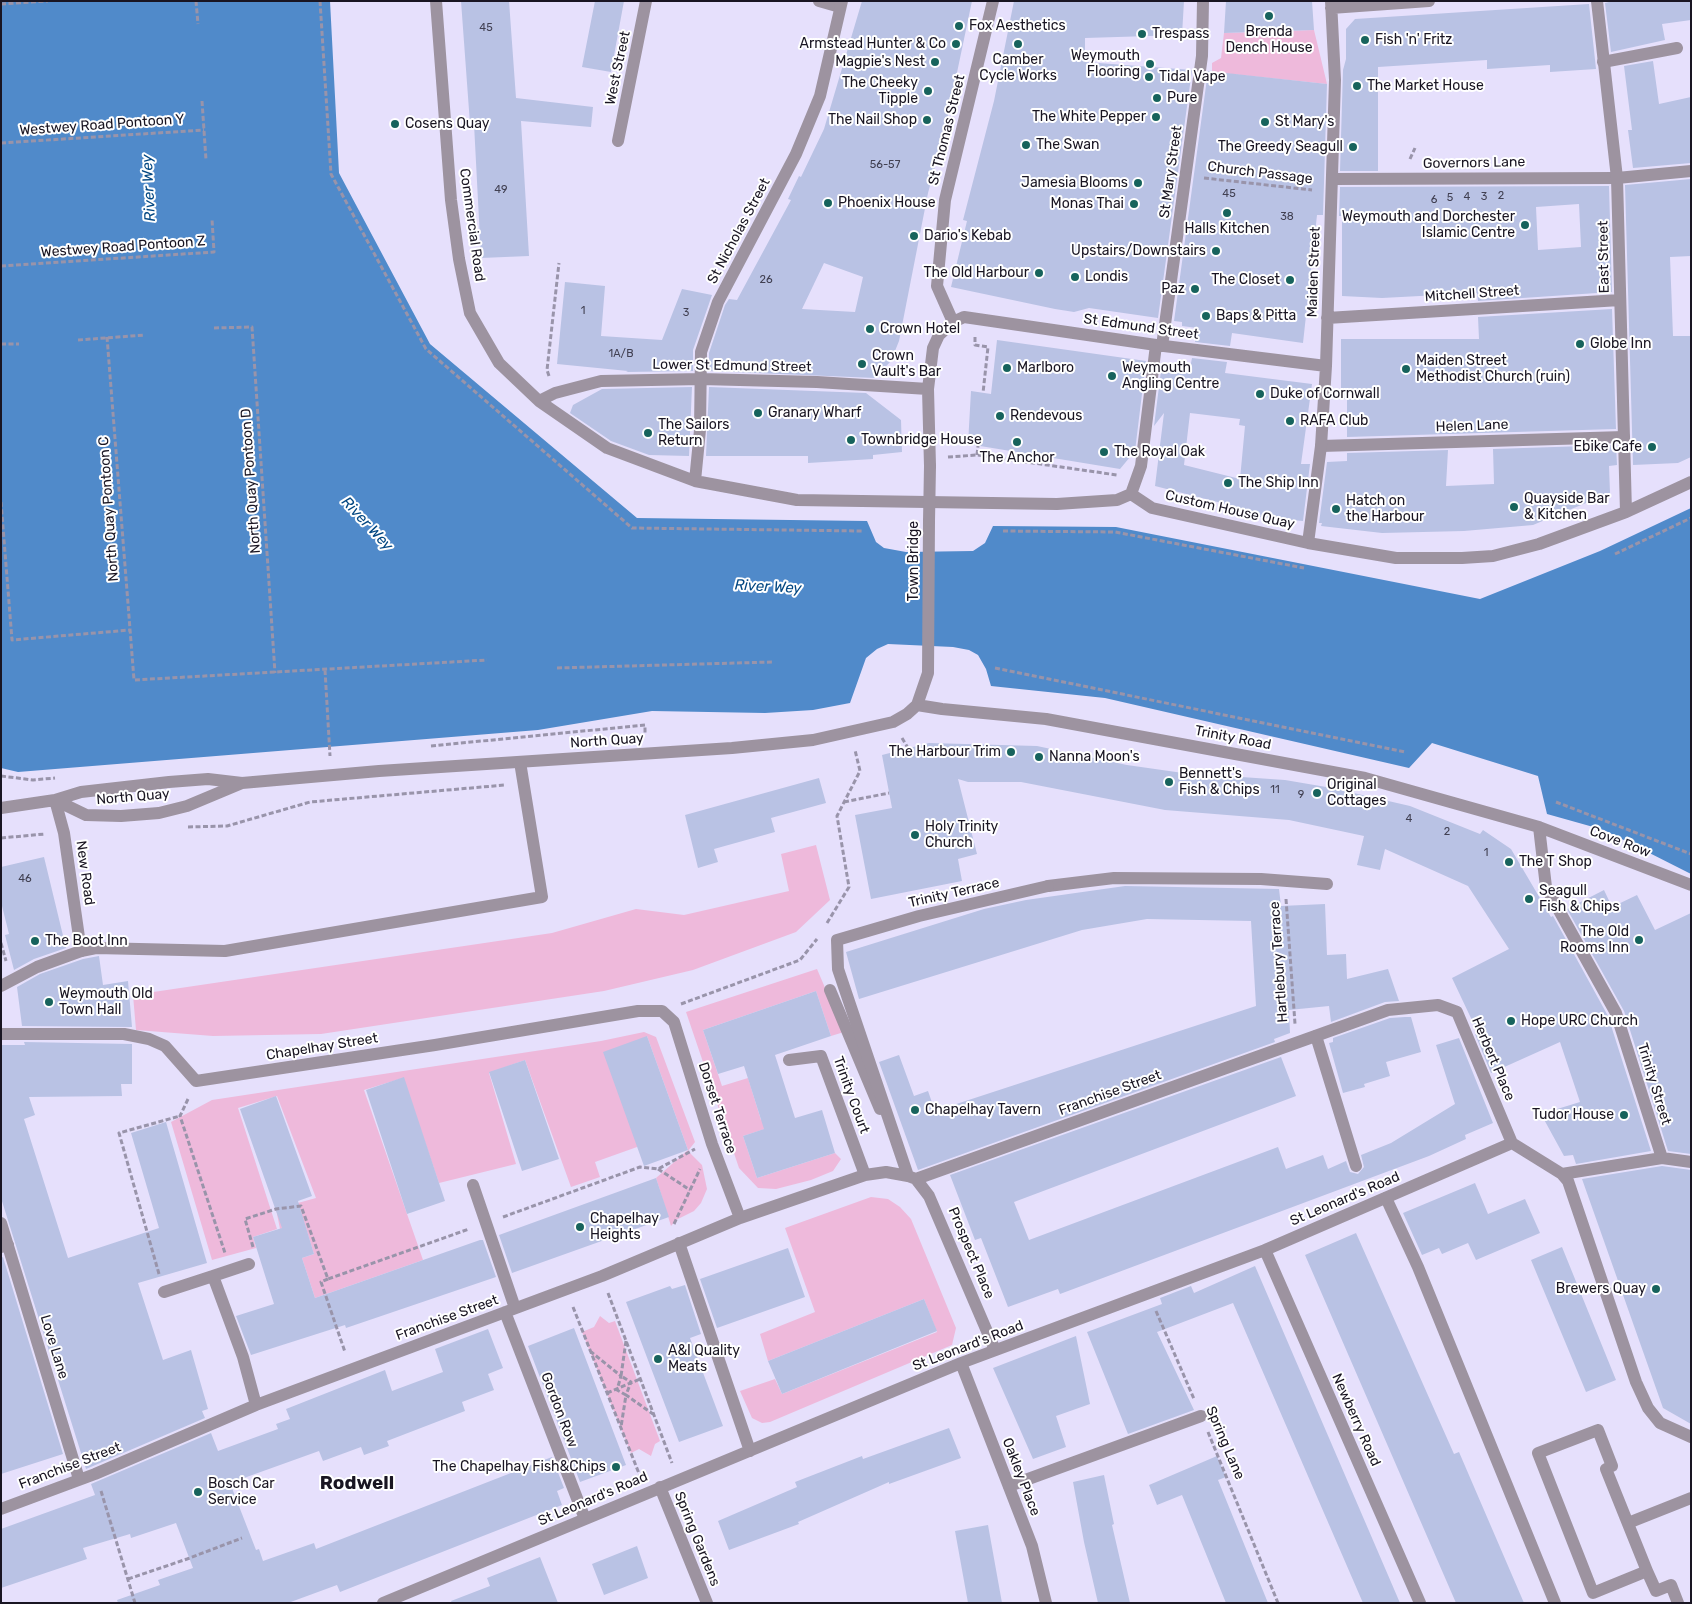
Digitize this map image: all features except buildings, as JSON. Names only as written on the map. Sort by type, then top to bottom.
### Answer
[{"type":"street","name":"Commercial Road","points":[[436,1],[451,200],[458,259],[470,313],[498,363],[539,401],[607,448],[695,481]]},
{"type":"street","name":"West Street","points":[[618,141],[646,1]]},
{"type":"street","points":[[818,1],[841,4]]},
{"type":"street","name":"St Thomas Street","points":[[953,322],[937,286],[945,200],[993,1]]},
{"type":"street","name":"St Mary Street","points":[[1131,494],[1141,466],[1186,176],[1202,56],[1203,1]]},
{"type":"street","points":[[1331,5],[1429,1]]},
{"type":"street","name":"East Street","points":[[1597,1],[1617,178],[1626,512]]},
{"type":"street","name":"St Nicholas Street","points":[[695,481],[700,430],[702,352],[718,302],[796,154],[820,96],[841,4]]},
{"type":"street","name":"Maiden Street","points":[[1308,543],[1321,446],[1326,366],[1335,80],[1331,5]]},
{"type":"street","points":[[1603,62],[1677,48]]},
{"type":"street","name":"Governors Lane","points":[[1332,180],[1617,178],[1691,171]]},
{"type":"street","name":"Mitchell Street","points":[[1327,318],[1620,300]]},
{"type":"street","name":"St Edmund Street","points":[[953,322],[964,317],[976,318],[1159,345],[1326,366]]},
{"type":"street","points":[[928,389],[933,348],[939,335],[953,322]]},
{"type":"street","name":"Lower St Edmund Street","points":[[539,401],[555,393],[601,381],[701,379],[817,382],[928,389]]},
{"type":"street","name":"Town Bridge","points":[[917,705],[928,672],[930,466],[928,389]]},
{"type":"street","name":"Helen Lane","points":[[1321,446],[1624,437]]},
{"type":"street","points":[[695,481],[798,500],[1057,504],[1118,500],[1131,494]]},
{"type":"street","name":"Custom House Quay","points":[[1131,494],[1152,508],[1308,543],[1396,558],[1493,556],[1539,544],[1626,512],[1691,482]]},
{"type":"street","name":"North Quay","points":[[1,808],[55,800],[82,792],[169,782],[208,779],[242,783],[813,740],[893,722],[907,714],[917,705]]},
{"type":"street","name":"Trinity Road","points":[[917,705],[942,710],[1046,718],[1365,778],[1539,827]]},
{"type":"street","points":[[1,986],[37,967],[81,951],[96,948],[225,950],[542,897],[520,762]]},
{"type":"street","name":"North Quay","points":[[55,800],[86,815],[121,816],[159,813],[197,802],[242,783]]},
{"type":"street","name":"New Road","points":[[55,800],[64,833],[81,951]]},
{"type":"street","name":"Cove Row","points":[[1539,827],[1691,885]]},
{"type":"street","name":"Trinity Street","points":[[1539,827],[1546,887],[1616,1013],[1662,1158]]},
{"type":"street","name":"Trinity Terrace","points":[[912,1178],[838,969],[837,940],[919,916],[1048,886],[1114,878],[1284,881],[1327,884]]},
{"type":"street","points":[[830,990],[912,1178]]},
{"type":"street","name":"Herbert Place","points":[[1316,1036],[1388,1010],[1438,1004],[1457,1012],[1512,1143]]},
{"type":"street","name":"Chapelhay Street","points":[[196,1081],[638,1011],[662,1011]]},
{"type":"street","name":"Dorset Terrace","points":[[662,1011],[674,1022],[712,1144],[740,1218]]},
{"type":"street","points":[[1,1034],[124,1034],[149,1039],[165,1046],[196,1081]]},
{"type":"street","points":[[1316,1036],[1356,1166]]},
{"type":"street","name":"Franchise Street","points":[[1,1509],[95,1474],[256,1405],[602,1276],[740,1218],[865,1175],[886,1172],[912,1178],[1316,1036]]},
{"type":"street","name":"Trinity Court","points":[[789,1060],[821,1056],[865,1175]]},
{"type":"street","points":[[1512,1143],[1562,1174],[1568,1181],[1636,1382],[1648,1408],[1660,1422],[1691,1437]]},
{"type":"street","name":"St Leonard's Road","points":[[383,1603],[402,1599],[647,1492],[961,1363],[1265,1250],[1512,1143]]},
{"type":"street","points":[[1562,1174],[1662,1158],[1691,1162]]},
{"type":"street","name":"Prospect Place","points":[[912,1178],[929,1196],[995,1350]]},
{"type":"street","name":"Gordon Row","points":[[473,1185],[510,1310],[585,1519]]},
{"type":"street","points":[[1386,1198],[1418,1267],[1555,1603]]},
{"type":"street","name":"Love Lane","points":[[1,1223],[5,1246],[78,1479]]},
{"type":"street","points":[[679,1243],[750,1451]]},
{"type":"street","name":"Newberry Road","points":[[1265,1250],[1420,1603]]},
{"type":"street","points":[[164,1292],[248,1264]]},
{"type":"street","points":[[214,1276],[242,1357],[256,1405]]},
{"type":"street","name":"Oakley Place","points":[[961,1363],[1032,1546],[1046,1603]]},
{"type":"street","points":[[1008,1486],[1201,1416]]},
{"type":"street","points":[[1647,1571],[1594,1593],[1538,1453],[1598,1430],[1612,1466],[1606,1469],[1656,1591],[1672,1585],[1678,1603]]},
{"type":"street","name":"Spring Gardens","points":[[660,1487],[707,1603]]},
{"type":"street","points":[[1628,1523],[1691,1498]]},
{"type":"path","points":[[1,4],[48,1]]},
{"type":"path","points":[[196,1],[198,24]]},
{"type":"path","points":[[202,101],[206,160]]},
{"type":"path","name":"Westwey Road Pontoon Y","points":[[1,143],[204,130]]},
{"type":"path","name":"Church Passage","points":[[1186,176],[1331,193]]},
{"type":"path","name":"Westwey Road Pontoon Z","points":[[1,266],[214,252],[212,219]]},
{"type":"path","points":[[555,393],[547,370],[559,263]]},
{"type":"path","points":[[976,318],[975,345],[988,347],[983,393]]},
{"type":"path","name":"North Quay Pontoon D","points":[[214,328],[252,327],[275,673]]},
{"type":"path","points":[[78,340],[145,335]]},
{"type":"path","name":"North Quay Pontoon C","points":[[107,337],[134,680],[275,673]]},
{"type":"path","points":[[1,344],[19,344]]},
{"type":"path","points":[[977,455],[978,446]]},
{"type":"path","points":[[954,457],[977,455],[1117,475],[1131,494]]},
{"type":"path","points":[[1,502],[12,640],[130,630]]},
{"type":"path","points":[[1615,554],[1691,518]]},
{"type":"path","points":[[1003,531],[1115,532],[1304,568]]},
{"type":"path","points":[[1,584],[6,583]]},
{"type":"path","points":[[275,673],[487,660]]},
{"type":"path","points":[[557,668],[772,662]]},
{"type":"path","points":[[995,668],[1405,752]]},
{"type":"path","points":[[325,670],[330,745]]},
{"type":"path","points":[[824,927],[850,887],[837,816],[860,771],[857,759]]},
{"type":"path","points":[[844,802],[889,793]]},
{"type":"path","points":[[1556,802],[1691,854]]},
{"type":"path","name":"Hartlebury Terrace","points":[[1284,881],[1296,1042]]},
{"type":"path","points":[[701,997],[800,960],[819,936]]},
{"type":"path","points":[[1,943],[7,963]]},
{"type":"path","points":[[196,1081],[180,1116],[230,1271]]},
{"type":"path","points":[[164,1292],[119,1134],[180,1116]]},
{"type":"path","points":[[658,1169],[690,1190]]},
{"type":"path","points":[[602,1276],[678,1480]]},
{"type":"path","points":[[328,1279],[321,1282],[351,1370]]},
{"type":"path","points":[[566,1289],[589,1351],[647,1492]]},
{"type":"path","name":"Spring Lane","points":[[1148,1293],[1278,1603]]},
{"type":"path","points":[[617,1390],[626,1340]]},
{"type":"path","points":[[589,1351],[631,1382]]},
{"type":"path","points":[[606,1393],[640,1379]]},
{"type":"path","points":[[621,1429],[626,1395],[631,1382]]},
{"type":"path","points":[[617,1390],[654,1414]]},
{"type":"path","points":[[95,1474],[110,1516],[135,1603]]},
{"type":"path","points":[[128,1579],[187,1560],[242,1538]]},
{"type":"shaded area","points":[[1314,30],[1327,84],[1212,72],[1212,63],[1221,58],[1224,33]]},
{"type":"shaded area","points":[[816,845],[830,900],[796,932],[693,970],[604,991],[321,1034],[213,1036],[136,1030],[133,995],[552,933],[636,909],[684,915],[789,891],[781,854]]},
{"type":"shaded area","points":[[817,969],[844,1032],[831,1036],[816,991],[703,1030],[722,1086],[748,1078],[761,1120],[768,1118],[771,1127],[743,1136],[757,1178],[835,1153],[841,1159],[833,1171],[811,1180],[776,1189],[758,1188],[739,1168],[686,1012]]},
{"type":"shaded area","points":[[644,1032],[656,1037],[695,1142],[688,1151],[702,1165],[707,1189],[701,1203],[694,1211],[676,1220],[671,1226],[656,1178],[688,1150],[647,1036],[637,1147],[595,1162],[600,1177],[571,1187],[525,1060],[489,1073],[516,1164],[439,1183],[403,1078],[364,1090],[423,1260],[315,1298],[302,1258],[314,1254],[304,1222],[280,1229],[276,1209],[316,1198],[277,1096],[238,1108],[277,1229],[253,1237],[256,1248],[212,1260],[171,1122],[212,1100],[601,1041]]},
{"type":"shaded area","points":[[871,1197],[888,1199],[900,1207],[911,1219],[956,1328],[952,1345],[770,1422],[762,1423],[752,1418],[740,1391],[775,1379],[782,1394],[937,1332],[924,1299],[768,1361],[760,1334],[815,1312],[785,1228]]},
{"type":"shaded area","points":[[600,1316],[609,1323],[615,1321],[660,1441],[655,1444],[651,1456],[639,1449],[631,1453],[582,1332],[594,1327]]},
{"type":"water","name":"River Wey","points":[[1,1],[330,1],[339,173],[430,344],[637,518],[867,521],[876,542],[884,548],[906,552],[973,551],[985,543],[993,526],[1116,527],[1480,599],[1600,551],[1691,508],[1691,874],[1604,830],[1547,814],[1538,776],[1432,743],[1409,768],[1105,698],[991,686],[986,669],[978,655],[969,650],[953,647],[888,644],[877,649],[866,658],[850,703],[813,710],[765,713],[652,711],[538,730],[18,772],[1,768]]},
{"type":"place","name":"Brenda Dench House","points":[[1269,16]]},
{"type":"place","name":"Fox Aesthetics","points":[[959,26]]},
{"type":"place","name":"Trespass","points":[[1142,34]]},
{"type":"place","name":"Fish 'n' Fritz","points":[[1365,40]]},
{"type":"place","name":"Armstead Hunter & Co","points":[[956,44]]},
{"type":"place","name":"Camber Cycle Works","points":[[1018,44]]},
{"type":"place","name":"Magpie's Nest","points":[[935,62]]},
{"type":"place","name":"Weymouth Flooring","points":[[1150,64]]},
{"type":"place","name":"Tidal Vape","points":[[1149,77]]},
{"type":"place","name":"The Market House","points":[[1357,86]]},
{"type":"place","name":"The Cheeky Tipple","points":[[928,91]]},
{"type":"place","name":"Pure","points":[[1157,98]]},
{"type":"place","name":"The White Pepper","points":[[1156,117]]},
{"type":"place","name":"The Nail Shop","points":[[927,120]]},
{"type":"place","name":"St Mary's","points":[[1265,122]]},
{"type":"place","name":"Cosens Quay","points":[[395,124]]},
{"type":"place","name":"The Swan","points":[[1026,145]]},
{"type":"place","name":"The Greedy Seagull","points":[[1353,147]]},
{"type":"place","name":"Jamesia Blooms","points":[[1138,183]]},
{"type":"place","name":"Phoenix House","points":[[828,203]]},
{"type":"place","name":"Monas Thai","points":[[1134,204]]},
{"type":"place","name":"Halls Kitchen","points":[[1227,213]]},
{"type":"place","name":"Weymouth and Dorchester Islamic Centre","points":[[1525,225]]},
{"type":"place","name":"Dario's Kebab","points":[[914,236]]},
{"type":"place","name":"Upstairs/Downstairs","points":[[1216,251]]},
{"type":"place","name":"The Old Harbour","points":[[1039,273]]},
{"type":"place","name":"Londis","points":[[1075,277]]},
{"type":"place","name":"The Closet","points":[[1290,280]]},
{"type":"place","name":"Paz","points":[[1195,289]]},
{"type":"place","name":"Baps & Pitta","points":[[1206,316]]},
{"type":"place","name":"Crown Hotel","points":[[870,329]]},
{"type":"place","name":"Globe Inn","points":[[1580,344]]},
{"type":"place","name":"Crown Vault's Bar","points":[[862,364]]},
{"type":"place","name":"Marlboro","points":[[1007,368]]},
{"type":"place","name":"Maiden Street Methodist Church (ruin)","points":[[1406,369]]},
{"type":"place","name":"Weymouth Angling Centre","points":[[1112,376]]},
{"type":"place","name":"Duke of Cornwall","points":[[1260,394]]},
{"type":"place","name":"Granary Wharf","points":[[758,413]]},
{"type":"place","name":"Rendevous","points":[[1000,416]]},
{"type":"place","name":"RAFA Club","points":[[1290,421]]},
{"type":"place","name":"The Sailors Return","points":[[648,433]]},
{"type":"place","name":"Townbridge House","points":[[851,440]]},
{"type":"place","name":"The Anchor","points":[[1017,442]]},
{"type":"place","name":"Ebike Cafe","points":[[1652,447]]},
{"type":"place","name":"The Royal Oak","points":[[1104,452]]},
{"type":"place","name":"The Ship Inn","points":[[1228,483]]},
{"type":"place","name":"Quayside Bar & Kitchen","points":[[1514,507]]},
{"type":"place","name":"Hatch on the Harbour","points":[[1336,509]]},
{"type":"place","name":"The Harbour Trim","points":[[1011,752]]},
{"type":"place","name":"Nanna Moon's","points":[[1039,757]]},
{"type":"place","name":"Bennett's Fish & Chips","points":[[1169,782]]},
{"type":"place","name":"Original Cottages","points":[[1317,793]]},
{"type":"place","name":"Holy Trinity Church","points":[[915,835]]},
{"type":"place","name":"The T Shop","points":[[1509,862]]},
{"type":"place","name":"Seagull Fish & Chips","points":[[1529,899]]},
{"type":"place","name":"The Old Rooms Inn","points":[[1639,940]]},
{"type":"place","name":"The Boot Inn","points":[[35,941]]},
{"type":"place","name":"Weymouth Old Town Hall","points":[[49,1002]]},
{"type":"place","name":"Hope URC Church","points":[[1511,1021]]},
{"type":"place","name":"Chapelhay Tavern","points":[[915,1110]]},
{"type":"place","name":"Tudor House","points":[[1624,1115]]},
{"type":"place","name":"Chapelhay Heights","points":[[580,1227]]},
{"type":"place","name":"Brewers Quay","points":[[1656,1289]]},
{"type":"place","name":"A&I Quality Meats","points":[[658,1359]]},
{"type":"place","name":"The Chapelhay Fish&Chips","points":[[616,1467]]},
{"type":"place","name":"Bosch Car Service","points":[[198,1492]]},
{"type":"district","name":"Rodwell","points":[[357,1484]]}]
